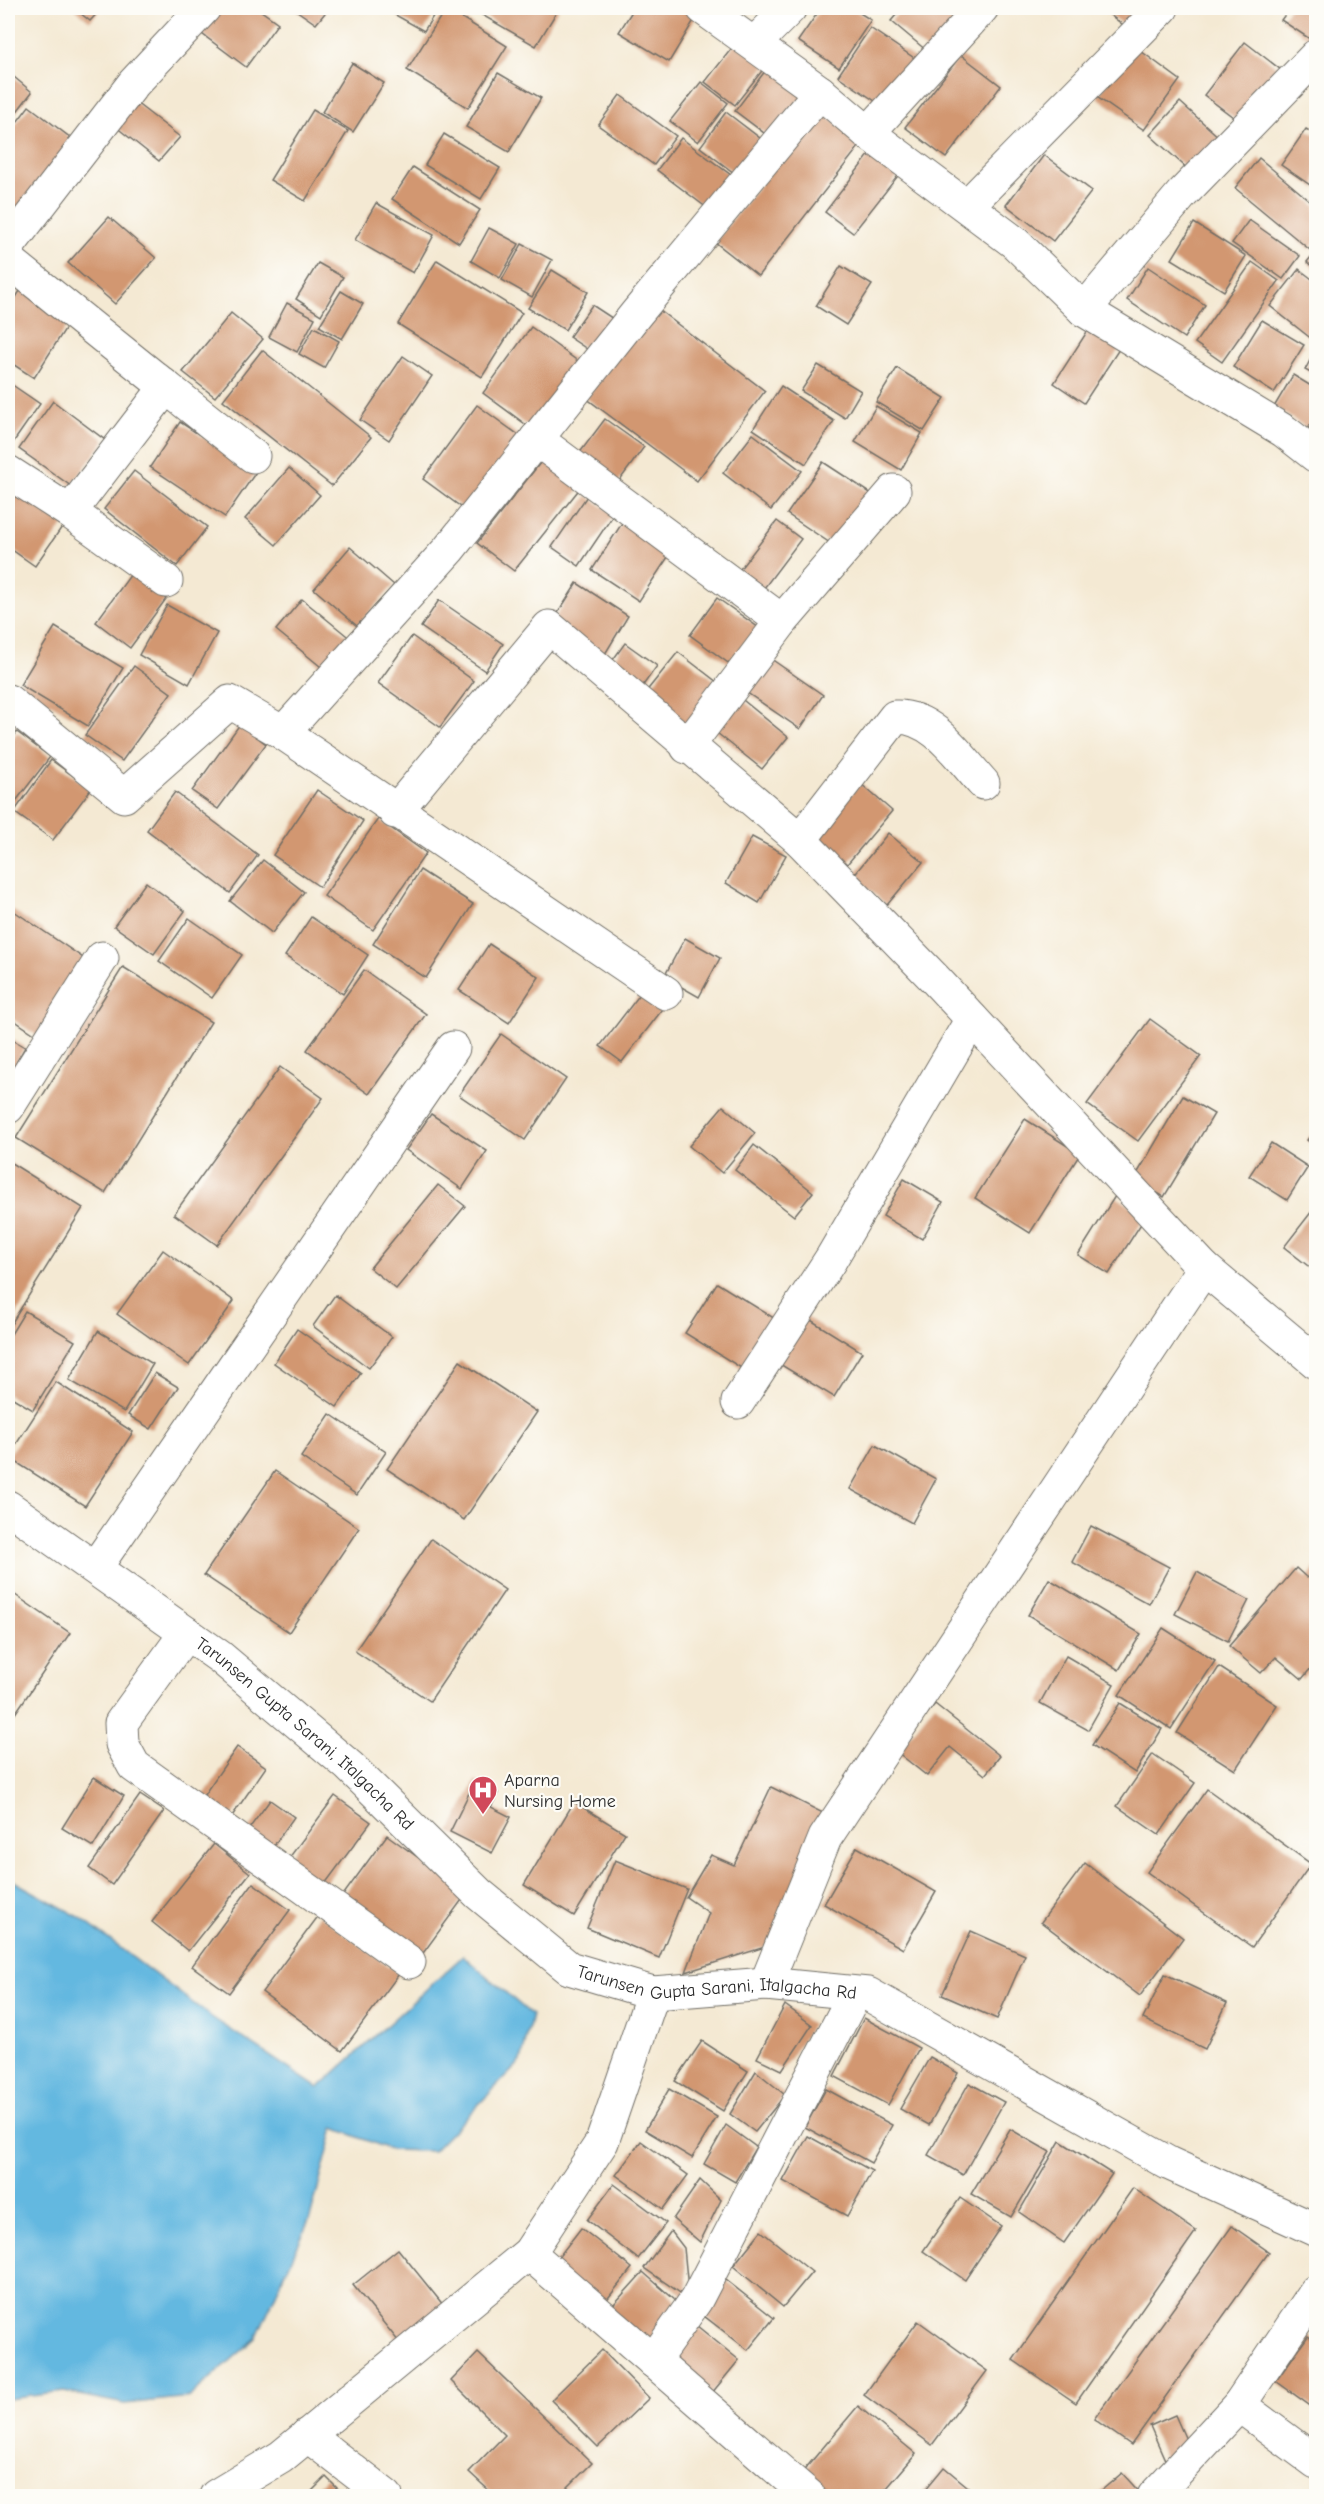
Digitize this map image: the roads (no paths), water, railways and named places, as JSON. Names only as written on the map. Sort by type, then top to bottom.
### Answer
[{"type":"street","points":[[8,246],[134,82],[204,8]]},
{"type":"street","points":[[703,8],[820,92],[868,133],[1014,242],[1084,310],[1284,432],[1317,456]]},
{"type":"street","points":[[754,44],[790,8]]},
{"type":"street","points":[[868,133],[982,8]]},
{"type":"street","points":[[967,206],[1162,8]]},
{"type":"street","points":[[1084,310],[1182,194],[1317,57]]},
{"type":"street","points":[[283,733],[449,549],[820,92]]},
{"type":"street","points":[[8,260],[253,456]]},
{"type":"street","points":[[70,512],[166,387]]},
{"type":"street","points":[[536,439],[782,621]]},
{"type":"street","points":[[8,472],[70,512],[166,581]]},
{"type":"street","points":[[687,747],[782,621],[894,491]]},
{"type":"street","points":[[395,812],[549,627],[648,709],[687,747],[800,840],[972,1019],[1204,1268],[1317,1362]]},
{"type":"street","points":[[8,701],[124,796],[230,702],[283,733],[395,812],[666,993]]},
{"type":"street","points":[[800,840],[895,717],[910,716],[929,726],[983,783]]},
{"type":"street","points":[[8,1107],[102,958]]},
{"type":"street","points":[[738,1402],[831,1259],[972,1019]]},
{"type":"street","points":[[95,1569],[453,1048]]},
{"type":"street","points":[[766,1984],[825,1838],[1204,1268]]},
{"type":"street","name":"Tarunsen Gupta Sarani, Italgacha Rd","points":[[8,1508],[220,1657],[349,1766],[479,1894],[569,1968],[653,1993],[766,1984],[854,1995],[868,1994],[1168,2163],[1317,2230]]},
{"type":"street","points":[[186,1633],[121,1723],[122,1744],[134,1766],[409,1962]]},
{"type":"street","points":[[216,2496],[281,2457],[529,2253],[602,2142],[653,1993]]},
{"type":"street","points":[[653,2361],[696,2300],[854,1995]]},
{"type":"street","points":[[529,2253],[809,2496]]},
{"type":"street","points":[[1154,2496],[1239,2404],[1316,2294]]},
{"type":"street","points":[[1239,2404],[1317,2462]]},
{"type":"street","points":[[307,2435],[386,2496]]},
{"type":"water","points":[[8,1878],[79,1917],[210,2016],[318,2088],[463,1956],[532,2015],[521,2061],[433,2151],[392,2150],[334,2128],[310,2218],[256,2338],[189,2397],[125,2404],[64,2392],[8,2399]]},
{"type":"place","name":"Aparna Nursing Home","points":[[483,1816]]}]
